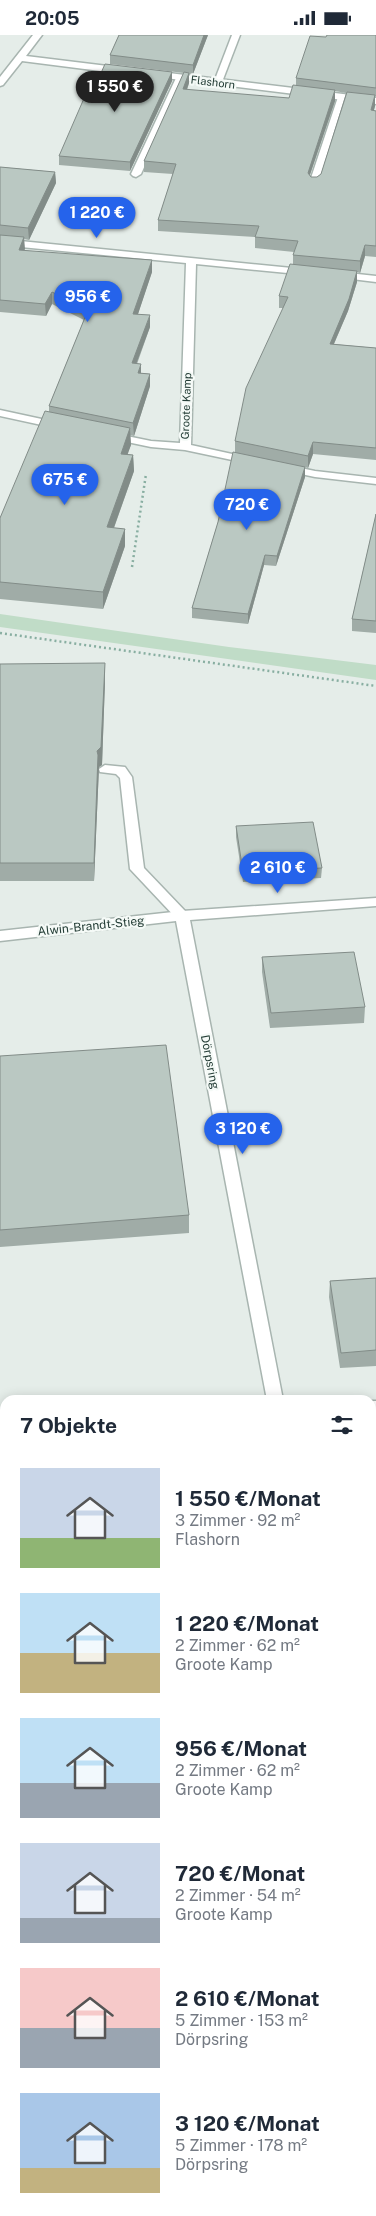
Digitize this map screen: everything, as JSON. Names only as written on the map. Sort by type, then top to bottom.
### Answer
[{"type":"street","points":[[0,83],[38,35]]},
{"type":"street","points":[[218,82],[236,35]]},
{"type":"street","name":"Flashorn","points":[[21,58],[376,101]]},
{"type":"street","points":[[136,174],[180,78]]},
{"type":"street","points":[[314,184],[342,97]]},
{"type":"street","points":[[0,242],[376,279]]},
{"type":"street","name":"Groote Kamp","points":[[191,261],[185,447],[259,462]]},
{"type":"street","points":[[0,413],[73,429]]},
{"type":"street","points":[[102,434],[151,444],[185,447]]},
{"type":"street","points":[[278,466],[315,474],[376,481]]},
{"type":"street","points":[[105,769],[120,771],[126,777],[137,869],[182,916],[376,901]]},
{"type":"street","name":"Alwin-Brandt-Stieg","points":[[0,936],[182,916]]},
{"type":"street","name":"Dörpsring","points":[[182,916],[274,1395]]},
{"type":"path","points":[[132,567],[151,444]]},
{"type":"path","points":[[0,633],[376,686]]},
{"type":"green space","points":[[0,614],[229,647],[376,665],[376,680],[0,627]]},
{"type":"building","points":[[119,35],[204,35],[193,65],[110,55]]},
{"type":"building","points":[[327,35],[376,35],[376,88],[296,78],[310,36],[326,37]]},
{"type":"building","points":[[105,64],[172,72],[130,162],[59,156],[95,73],[101,73]]},
{"type":"building","points":[[184,72],[189,73],[183,89],[289,98],[293,85],[335,90],[308,173],[311,177],[317,177],[321,174],[347,92],[375,95],[371,110],[376,111],[376,246],[365,245],[360,261],[293,255],[298,241],[255,237],[259,226],[158,220],[176,164],[144,161]]},
{"type":"building","points":[[0,167],[55,172],[28,228],[0,225]]},
{"type":"building","points":[[0,235],[24,237],[19,250],[152,260],[133,314],[150,315],[132,363],[141,364],[138,373],[150,374],[133,423],[49,406],[88,310],[52,292],[45,304],[0,300]]},
{"type":"building","points":[[290,264],[357,271],[349,299],[330,344],[376,348],[376,448],[313,442],[308,456],[235,441],[246,388],[288,297],[279,296]]},
{"type":"building","points":[[45,411],[130,428],[121,454],[133,455],[107,527],[125,529],[103,592],[0,582],[0,518]]},
{"type":"building","points":[[233,452],[305,467],[277,556],[265,555],[248,614],[192,608],[218,522]]},
{"type":"building","points":[[376,514],[376,621],[352,619]]},
{"type":"building","points":[[105,663],[101,747],[97,751],[94,863],[0,863],[0,664]]},
{"type":"building","points":[[313,822],[322,868],[243,872],[236,826]]},
{"type":"building","points":[[354,952],[365,1007],[271,1013],[262,957]]},
{"type":"building","points":[[166,1045],[189,1215],[0,1230],[0,1056]]},
{"type":"building","points":[[376,1278],[376,1350],[341,1353],[330,1281]]}]
